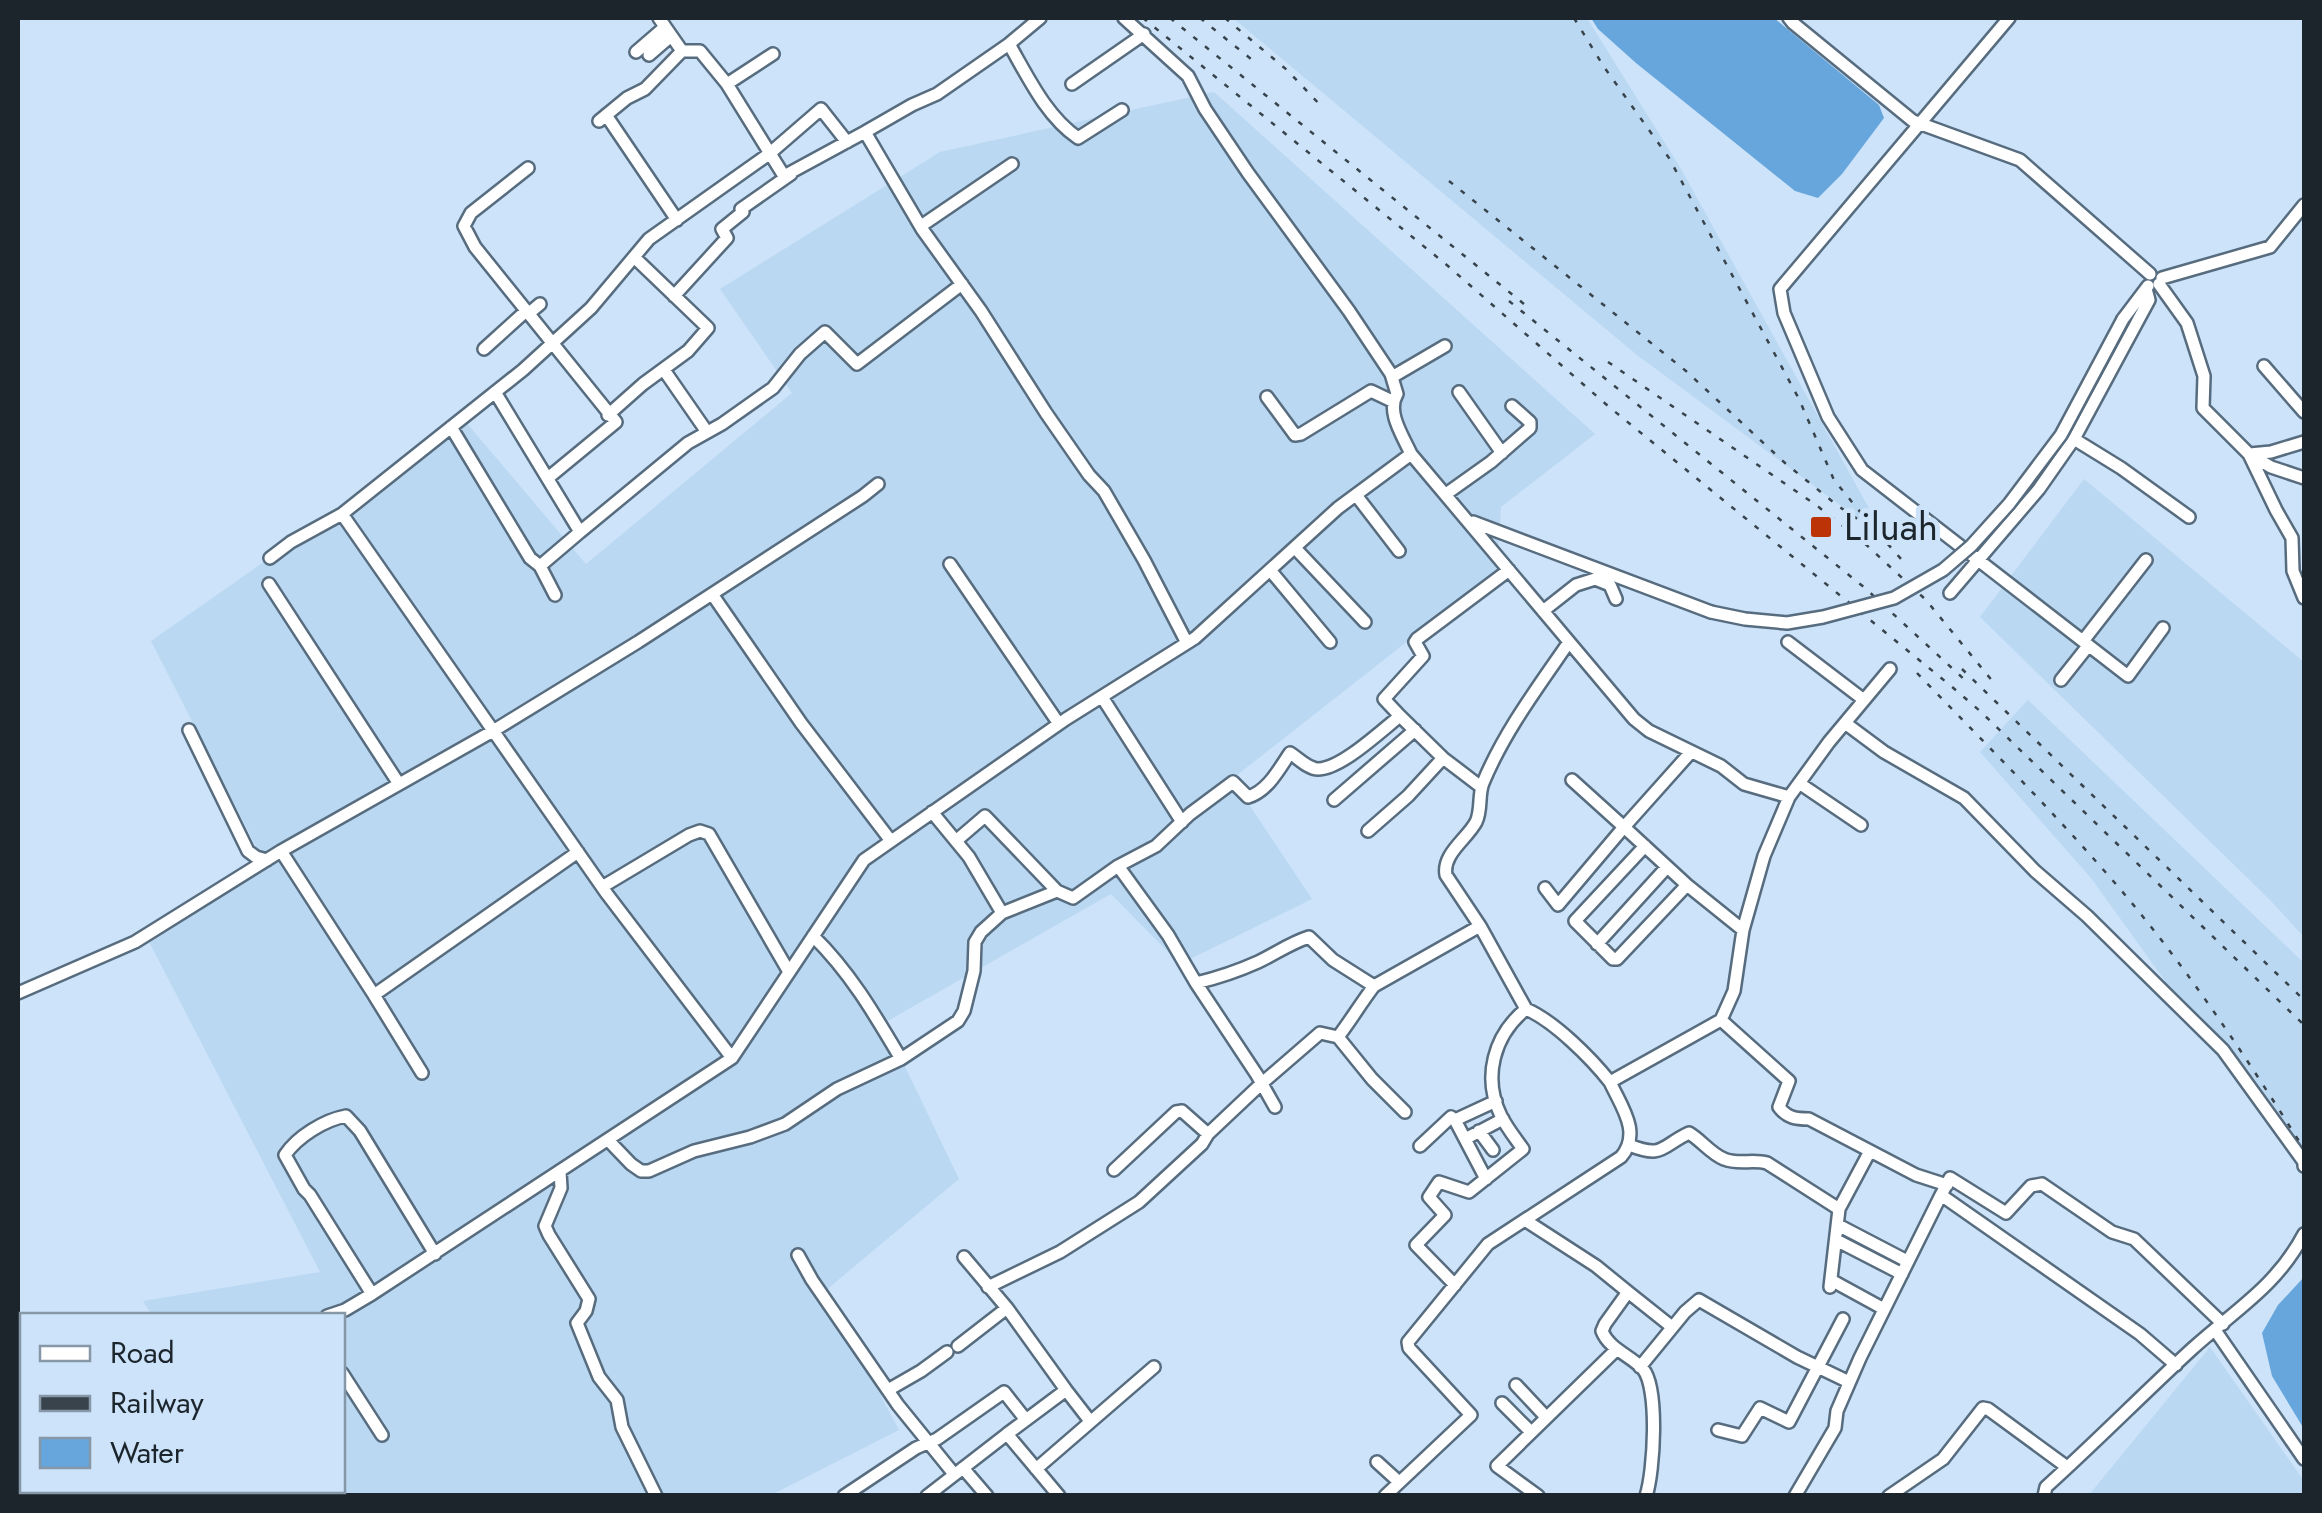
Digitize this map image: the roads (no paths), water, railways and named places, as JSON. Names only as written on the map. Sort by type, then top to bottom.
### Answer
[{"type":"street","points":[[674,296],[727,238],[722,229],[743,212],[741,209],[791,174],[937,94],[1040,18]]},
{"type":"street","points":[[1124,18],[1188,76],[1248,173],[1348,310],[1392,377],[1397,394],[1392,401],[1393,412],[1411,454],[1634,719],[1648,731],[1721,766],[1744,784],[1789,796]]},
{"type":"street","points":[[1789,18],[1913,121],[2020,160],[2153,282],[2187,323],[2204,376],[2203,408],[2249,454],[2271,467],[2304,478]]},
{"type":"street","points":[[2009,18],[1780,289],[1784,313],[1828,418],[1862,470],[2128,676],[2164,628]]},
{"type":"street","points":[[665,27],[682,52]]},
{"type":"street","points":[[636,52],[665,27]]},
{"type":"street","points":[[649,56],[665,27]]},
{"type":"street","points":[[1072,84],[1144,34]]},
{"type":"street","points":[[1008,44],[1052,115],[1078,138],[1122,110]]},
{"type":"street","points":[[677,220],[602,118],[645,89],[682,52],[700,51],[726,84],[784,176],[791,174]]},
{"type":"street","points":[[726,84],[773,54]]},
{"type":"street","points":[[270,558],[342,514],[495,392],[591,308],[649,239],[769,154],[821,109],[847,142]]},
{"type":"street","points":[[864,132],[921,226],[1046,413],[1104,491],[1186,643]]},
{"type":"street","points":[[921,226],[1012,164]]},
{"type":"street","points":[[528,168],[471,213],[464,226],[475,247],[616,422],[548,478]]},
{"type":"street","points":[[1469,520],[1712,612],[1745,619],[1787,623],[1894,598],[1944,570],[2008,504],[2061,434],[2123,319],[2153,282],[2270,246],[2304,205]]},
{"type":"street","points":[[608,415],[688,352],[708,328],[634,257]]},
{"type":"street","points":[[1950,592],[2039,488],[2074,439],[2148,300],[2153,282]]},
{"type":"street","points":[[540,566],[688,443],[774,388],[800,354],[825,332],[857,364],[962,284]]},
{"type":"street","points":[[484,349],[540,304]]},
{"type":"street","points":[[1392,377],[1445,346]]},
{"type":"street","points":[[2264,366],[2304,412]]},
{"type":"street","points":[[664,370],[708,432]]},
{"type":"street","points":[[1267,397],[1295,435],[1367,392],[1374,391],[1392,401]]},
{"type":"street","points":[[495,392],[580,532]]},
{"type":"street","points":[[1459,392],[1502,453]]},
{"type":"street","points":[[1446,494],[1532,426],[1512,406]]},
{"type":"street","points":[[451,427],[555,596]]},
{"type":"street","points":[[2074,439],[2189,516]]},
{"type":"street","points":[[2249,454],[2304,442]]},
{"type":"street","points":[[335,1313],[435,1254],[732,1058],[864,860],[1059,724],[1186,643],[1356,495],[1411,454]]},
{"type":"street","points":[[2249,454],[2292,538],[2293,571],[2304,598]]},
{"type":"street","points":[[18,993],[135,942],[281,851],[494,731],[638,642],[878,484]]},
{"type":"street","points":[[1356,495],[1398,551]]},
{"type":"street","points":[[342,514],[602,887],[732,1058]]},
{"type":"street","points":[[1294,548],[1366,622]]},
{"type":"street","points":[[2061,680],[2146,560]]},
{"type":"street","points":[[950,564],[1059,724]]},
{"type":"street","points":[[1270,570],[1330,642]]},
{"type":"street","points":[[1481,788],[1442,758],[1384,698],[1424,656],[1415,642],[1509,570]]},
{"type":"street","points":[[1543,611],[1576,584],[1595,579],[1610,585],[1616,599]]},
{"type":"street","points":[[269,584],[398,784]]},
{"type":"street","points":[[712,594],[801,723],[892,841]]},
{"type":"street","points":[[1385,1496],[1471,1415],[1409,1348],[1408,1342],[1488,1244],[1621,1157],[1629,1145],[1631,1130],[1610,1082],[1579,1049],[1526,1009],[1444,868],[1476,821],[1481,788],[1517,717],[1569,642]]},
{"type":"street","points":[[1788,642],[1864,700]]},
{"type":"street","points":[[1610,1082],[1721,1020],[1734,991],[1743,930],[1764,856],[1789,796],[1890,669]]},
{"type":"street","points":[[1102,697],[1182,822]]},
{"type":"street","points":[[957,840],[985,816],[1057,891],[1073,898],[1118,866],[1156,846],[1233,782],[1248,797],[1257,794],[1290,753],[1319,770],[1340,762],[1400,716]]},
{"type":"street","points":[[1845,723],[1884,752],[1964,798],[2035,871],[2087,916],[2222,1050],[2304,1166]]},
{"type":"street","points":[[189,730],[248,851],[267,860]]},
{"type":"street","points":[[1334,800],[1415,730]]},
{"type":"street","points":[[1558,905],[1691,752]]},
{"type":"street","points":[[1368,831],[1408,796],[1442,758]]},
{"type":"street","points":[[1572,780],[1743,930]]},
{"type":"street","points":[[1799,783],[1860,825]]},
{"type":"street","points":[[932,812],[957,840],[1002,913]]},
{"type":"street","points":[[602,887],[688,835],[708,834],[789,972]]},
{"type":"street","points":[[1575,922],[1645,846]]},
{"type":"street","points":[[281,851],[422,1074]]},
{"type":"street","points":[[374,995],[578,852]]},
{"type":"street","points":[[1118,866],[1168,935],[1275,1108]]},
{"type":"street","points":[[1597,944],[1667,867]]},
{"type":"street","points":[[1544,888],[1597,944],[1617,959],[1687,884]]},
{"type":"street","points":[[608,1140],[631,1164],[650,1171],[694,1151],[785,1124],[836,1089],[901,1060],[958,1020],[964,1011],[974,972],[975,942],[981,932],[1002,913],[1057,891]]},
{"type":"street","points":[[1338,1037],[1374,986],[1480,926]]},
{"type":"street","points":[[813,936],[862,992],[901,1060]]},
{"type":"street","points":[[1196,983],[1260,961],[1309,936],[1332,960],[1374,986]]},
{"type":"street","points":[[1455,1285],[1416,1245],[1445,1215],[1429,1197],[1439,1182],[1469,1192],[1523,1150],[1496,1101],[1491,1067],[1498,1042],[1512,1020],[1526,1009]]},
{"type":"street","points":[[1721,1020],[1789,1082],[1779,1107],[1785,1114],[1809,1119],[1944,1190],[2140,1334],[2176,1365]]},
{"type":"street","points":[[988,1288],[1060,1252],[1139,1202],[1320,1033],[1338,1037],[1405,1112]]},
{"type":"street","points":[[1455,1120],[1496,1101]]},
{"type":"street","points":[[1114,1170],[1176,1112],[1182,1111],[1208,1134]]},
{"type":"street","points":[[372,1294],[285,1155],[293,1142],[346,1116],[360,1131],[435,1254]]},
{"type":"street","points":[[1420,1146],[1451,1117],[1486,1179]]},
{"type":"street","points":[[1465,1139],[1503,1119]]},
{"type":"street","points":[[1479,1131],[1493,1150]]},
{"type":"street","points":[[1629,1145],[1657,1151],[1669,1148],[1689,1133],[1720,1158],[1767,1163],[1839,1209]]},
{"type":"street","points":[[1870,1151],[1839,1209],[1831,1283],[1884,1308]]},
{"type":"street","points":[[560,1172],[561,1188],[545,1226],[590,1299],[577,1323],[599,1377],[617,1400],[622,1427],[656,1496]]},
{"type":"street","points":[[1795,1496],[1835,1428],[1837,1411],[1884,1308],[1950,1178],[2006,1213],[2031,1186],[2042,1184],[2112,1232],[2134,1239],[2219,1327],[2304,1460]]},
{"type":"street","points":[[1526,1220],[1596,1266],[1672,1327]]},
{"type":"street","points":[[1838,1225],[1908,1261]]},
{"type":"street","points":[[2044,1496],[2046,1487],[2176,1365],[2258,1295],[2304,1237]]},
{"type":"street","points":[[1836,1240],[1902,1274]]},
{"type":"street","points":[[798,1254],[888,1390],[929,1442],[987,1496]]},
{"type":"street","points":[[964,1257],[1090,1420]]},
{"type":"street","points":[[1628,1292],[1602,1332],[1649,1380],[1652,1470],[1646,1496]]},
{"type":"street","points":[[1640,1367],[1684,1312],[1699,1300],[1850,1382]]},
{"type":"street","points":[[888,1390],[921,1371],[1007,1308]]},
{"type":"street","points":[[1718,1430],[1742,1436],[1760,1408],[1788,1423],[1843,1319]]},
{"type":"street","points":[[1538,1496],[1497,1466],[1618,1350]]},
{"type":"street","points":[[1036,1469],[1154,1367]]},
{"type":"street","points":[[345,1378],[382,1435]]},
{"type":"street","points":[[1516,1385],[1546,1416]]},
{"type":"street","points":[[927,1496],[1066,1390]]},
{"type":"street","points":[[844,1496],[1004,1392],[1026,1420]]},
{"type":"street","points":[[1502,1402],[1531,1432]]},
{"type":"street","points":[[1889,1496],[1943,1459],[1983,1408],[2068,1468]]},
{"type":"street","points":[[1008,1434],[1059,1496]]},
{"type":"street","points":[[1377,1462],[1399,1482]]},
{"type":"water","points":[[1591,18],[1774,18],[1879,105],[1884,118],[1842,174],[1818,198],[1795,191],[1636,63]]},
{"type":"water","points":[[2304,1277],[2304,1429],[2272,1376],[2262,1333],[2278,1305]]},
{"type":"railway","points":[[1143,18],[1448,266],[1608,406],[1980,711],[2304,1025]]},
{"type":"railway","points":[[1170,18],[1524,304]]},
{"type":"railway","points":[[1200,18],[1251,59]]},
{"type":"railway","points":[[1225,18],[1287,70],[1323,108]]},
{"type":"railway","points":[[1574,18],[1669,158],[1799,399],[1834,480],[1861,513]]},
{"type":"railway","points":[[1449,181],[1686,371],[1785,463],[1877,532],[1902,560]]},
{"type":"railway","points":[[1509,301],[1865,588],[1966,681]]},
{"type":"railway","points":[[1608,362],[1860,539],[1926,600],[1994,683]]},
{"type":"railway","points":[[1962,669],[2304,1000]]},
{"type":"railway","points":[[1917,673],[2056,817],[2156,933],[2208,1003],[2304,1149]]},
{"type":"place","name":"Liluah","points":[[1821,527]]}]
